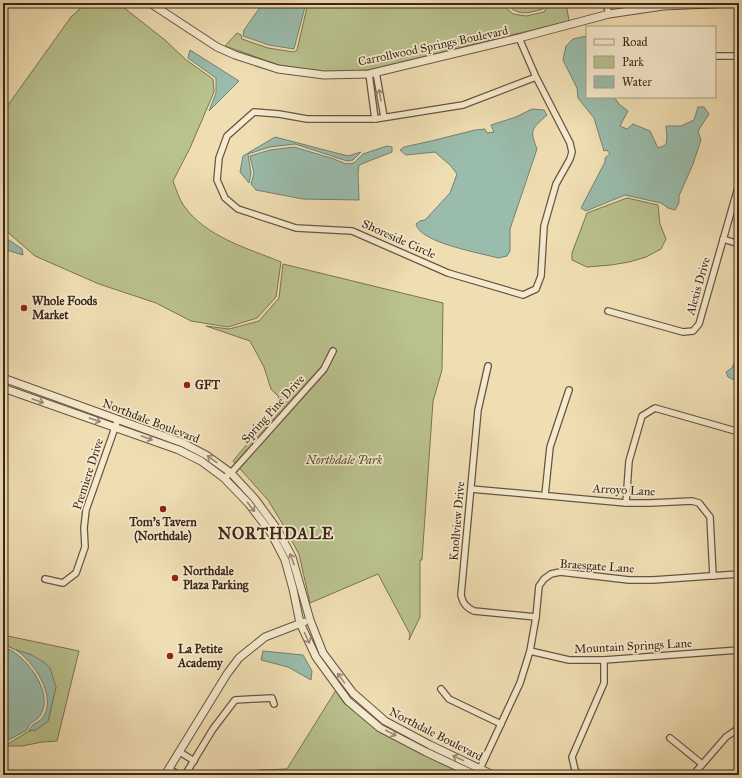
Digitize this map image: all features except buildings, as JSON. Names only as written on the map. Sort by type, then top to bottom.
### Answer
[{"type":"street","name":"Carrollwood Springs Boulevard","points":[[150,3],[217,47],[235,55],[278,69],[324,75],[373,73],[519,38],[609,14],[663,6],[735,3]]},
{"type":"street","points":[[606,3],[609,14]]},
{"type":"street","name":"Shoreside Circle","points":[[519,38],[536,77],[570,143],[572,152],[570,160],[556,184],[544,226],[541,276],[536,289],[523,295],[448,273],[352,231],[296,228],[261,217],[238,209],[225,198],[217,180],[219,158],[227,136],[254,112],[279,114],[307,119],[374,119],[462,105],[536,77]]},
{"type":"street","points":[[716,56],[739,56]]},
{"type":"street","points":[[373,73],[384,117]]},
{"type":"street","points":[[373,73],[374,119]]},
{"type":"street","name":"Alexis Drive","points":[[608,311],[683,332],[693,331],[699,324],[739,184]]},
{"type":"street","points":[[723,239],[739,244]]},
{"type":"street","name":"Spring Pine Drive","points":[[224,478],[231,473],[324,369],[333,351]]},
{"type":"street","name":"Knollview Drive","points":[[488,366],[478,410],[461,595],[467,608],[474,611],[536,617]]},
{"type":"street","name":"Northdale Boulevard","points":[[3,378],[183,443],[206,455],[231,473],[255,499],[278,529],[292,557],[310,620],[322,653],[353,694],[385,721],[430,745],[477,773]]},
{"type":"street","points":[[20,394],[24,386]]},
{"type":"street","name":"Northdale Boulevard","points":[[3,388],[179,450],[201,461],[224,478],[249,504],[271,533],[285,560],[300,623],[316,657],[348,701],[380,728],[426,752],[477,773],[493,775]]},
{"type":"street","points":[[545,495],[550,447],[569,390]]},
{"type":"street","points":[[626,503],[629,460],[642,416],[655,408],[739,432]]},
{"type":"street","name":"Premiere Drive","points":[[46,579],[63,583],[76,573],[85,547],[84,528],[86,510],[118,419]]},
{"type":"street","name":"Arroyo Lane","points":[[471,489],[626,503],[650,504],[692,501],[700,502],[710,516],[712,576]]},
{"type":"street","name":"Braesgate Lane","points":[[477,773],[520,683],[530,652],[536,617],[539,586],[544,579],[551,574],[560,572],[629,580],[653,580],[739,574]]},
{"type":"street","points":[[164,775],[180,752],[227,674],[239,658],[265,637],[310,620]]},
{"type":"street","name":"Mountain Springs Lane","points":[[530,652],[569,660],[604,660],[739,650]]},
{"type":"street","points":[[580,775],[575,770],[572,757],[604,683],[604,660]]},
{"type":"street","points":[[442,689],[449,699],[501,724]]},
{"type":"street","points":[[348,701],[353,694]]},
{"type":"street","points":[[185,775],[213,729],[235,700],[272,698],[274,704]]},
{"type":"street","points":[[693,775],[726,737],[739,728]]},
{"type":"street","points":[[670,738],[702,764]]},
{"type":"street","points":[[180,752],[194,761]]},
{"type":"street","points":[[169,768],[179,775]]},
{"type":"green space","points":[[86,3],[118,3],[165,40],[185,59],[213,79],[214,92],[190,148],[173,181],[184,206],[193,217],[204,226],[215,234],[281,262],[276,297],[257,318],[228,327],[191,321],[156,303],[99,284],[35,256],[3,228],[3,112],[71,17]]},
{"type":"green space","points":[[308,3],[501,3],[513,14],[526,16],[544,12],[549,3],[566,3],[569,21],[369,70],[324,72],[279,65],[225,46],[237,33],[241,35],[242,39],[268,48],[294,52],[297,50]]},
{"type":"green space","points":[[505,3],[546,3],[543,9],[522,13],[514,10]]},
{"type":"green space","points":[[627,198],[658,205],[660,224],[666,239],[661,249],[646,257],[611,265],[587,267],[572,260],[572,253],[587,213]]},
{"type":"green space","name":"Northdale Park","points":[[283,264],[443,303],[442,370],[433,401],[422,560],[420,560],[420,617],[409,640],[410,634],[378,574],[310,603],[299,554],[268,500],[233,461],[278,407],[277,404],[279,397],[271,389],[264,367],[250,341],[206,326],[229,329],[259,321],[279,298]]},
{"type":"green space","points":[[3,635],[79,651],[57,741],[3,747],[29,731],[36,730],[48,721],[56,687],[32,655],[3,644]]},
{"type":"green space","points":[[336,690],[343,702],[379,731],[467,775],[257,775],[258,770],[287,769]]},
{"type":"water","points":[[263,3],[306,3],[294,49],[269,45],[243,36],[244,30]]},
{"type":"water","points":[[586,36],[586,98],[615,98],[619,104],[628,111],[620,126],[627,129],[633,124],[650,131],[658,148],[666,145],[666,126],[681,126],[694,120],[698,107],[704,107],[709,114],[698,131],[701,140],[693,164],[679,196],[679,203],[675,210],[668,208],[661,203],[625,195],[586,211],[581,208],[605,162],[605,158],[610,154],[607,150],[604,151],[594,118],[578,98],[577,88],[563,60],[566,46],[573,39]]},
{"type":"water","points":[[190,50],[239,81],[209,111],[216,93],[216,78],[188,58]]},
{"type":"water","points":[[532,109],[544,110],[547,115],[533,130],[533,137],[537,149],[510,229],[510,251],[507,256],[498,258],[452,246],[428,237],[420,231],[416,224],[425,220],[450,193],[457,174],[451,166],[435,152],[406,155],[400,150],[404,147],[475,130],[485,129],[487,133],[494,132],[491,125],[516,117]]},
{"type":"water","points":[[275,137],[348,156],[361,152],[353,160],[347,161],[295,144],[270,147],[248,154],[251,173],[249,183],[240,172],[243,156]]},
{"type":"water","points":[[387,146],[392,147],[392,152],[359,165],[359,200],[303,199],[256,190],[251,184],[254,173],[250,156],[270,150],[294,147],[346,164],[354,163],[363,154]]},
{"type":"water","points":[[3,236],[22,249],[23,255],[3,249]]},
{"type":"water","points":[[739,352],[739,382],[728,377],[726,372],[732,368]]},
{"type":"water","points":[[3,647],[20,657],[35,674],[44,695],[44,705],[40,716],[30,724],[27,730],[3,743]]},
{"type":"water","points":[[16,650],[32,655],[45,663],[50,668],[56,687],[48,721],[36,730],[29,731],[32,726],[44,716],[47,708],[45,689],[30,662]]},
{"type":"water","points":[[263,651],[303,655],[312,671],[311,680],[288,667],[261,660]]},
{"type":"place","name":"Whole Foods Market","points":[[24,308]]},
{"type":"place","name":"GFT","points":[[187,385]]},
{"type":"place","name":"Tom's Tavern (Northdale)","points":[[163,509]]},
{"type":"place","name":"Northdale Plaza Parking","points":[[175,578]]},
{"type":"place","name":"La Petite Academy","points":[[170,656]]},
{"type":"district","name":"NORTHDALE","points":[[276,533]]}]
